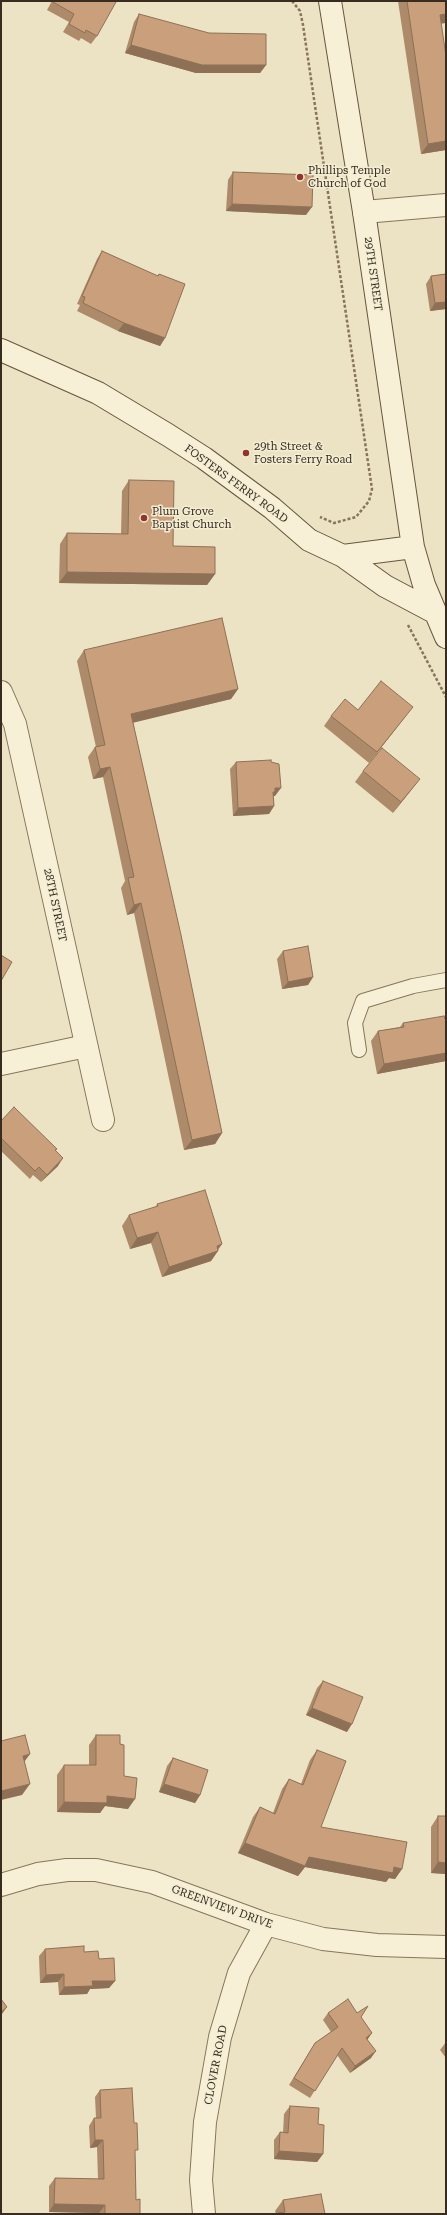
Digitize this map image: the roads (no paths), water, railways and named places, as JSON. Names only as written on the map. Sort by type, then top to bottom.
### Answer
[{"type":"street","name":"29TH STREET","points":[[330,1],[364,212],[413,547]]},
{"type":"street","points":[[364,212],[446,205]]},
{"type":"street","name":"FOSTERS FERRY ROAD","points":[[1,350],[98,393],[155,427],[204,458],[272,508],[309,540],[343,556],[385,586],[436,613]]},
{"type":"street","points":[[343,556],[413,547],[424,585],[446,637]]},
{"type":"street","name":"28TH STREET","points":[[1,692],[15,724],[103,1120]]},
{"type":"street","points":[[1,1064],[86,1046]]},
{"type":"street","name":"GREENVIEW DRIVE","points":[[1,1884],[38,1874],[67,1870],[96,1870],[152,1882],[266,1924],[323,1939],[349,1943],[446,1947]]},
{"type":"street","name":"CLOVER ROAD","points":[[204,2214],[201,2180],[205,2122],[218,2044],[239,1973],[266,1924]]},
{"type":"lane","points":[[359,1050],[355,1023],[363,1001],[413,986],[446,980]]},
{"type":"place","name":"Phillips Temple Church of God","points":[[300,177]]},
{"type":"place","name":"29th Street & Fosters Ferry Road","points":[[246,453]]},
{"type":"place","name":"Plum Grove Baptist Church","points":[[144,518]]}]
